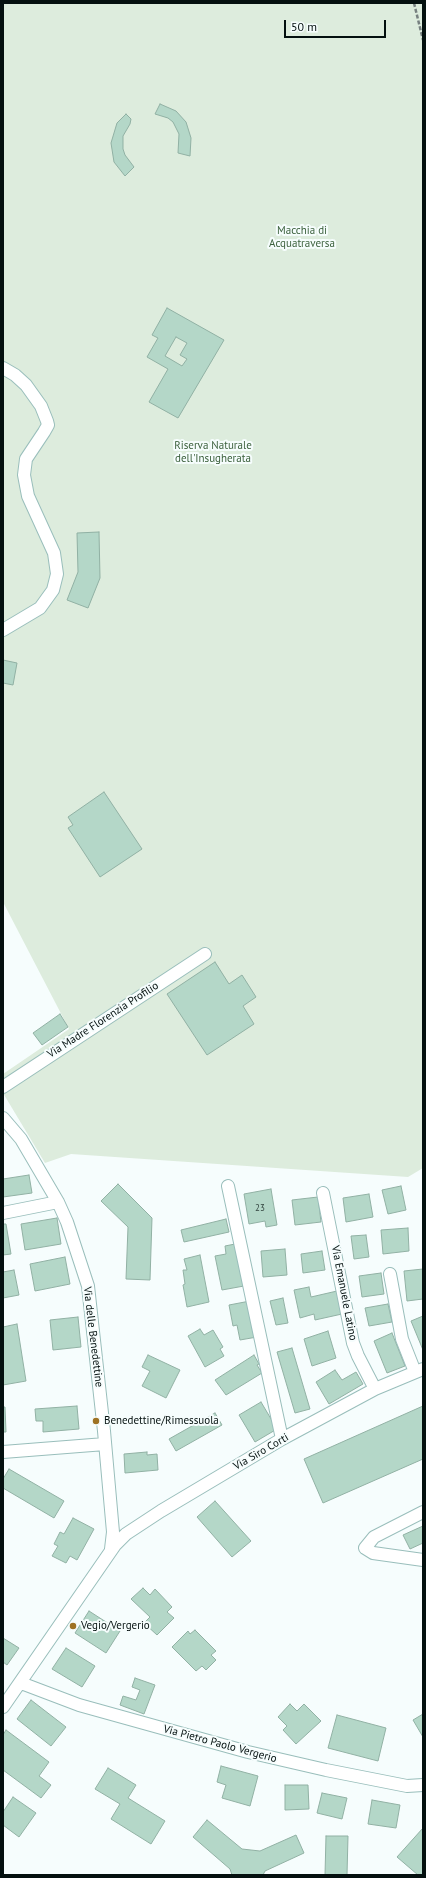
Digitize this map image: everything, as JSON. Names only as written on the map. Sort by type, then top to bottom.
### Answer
[{"type":"street","points":[[3,368],[15,375],[26,385],[41,406],[47,421],[48,425],[26,459],[24,476],[28,496],[54,554],[57,574],[53,590],[40,608],[3,630]]},
{"type":"street","name":"Via Madre Florenzia Profilio","points":[[3,1087],[205,954]]},
{"type":"street","name":"Via delle Benedettine","points":[[3,1118],[21,1139],[58,1202],[76,1248],[90,1294],[113,1532],[110,1552]]},
{"type":"street","points":[[228,1186],[282,1439]]},
{"type":"street","name":"Via Emanuele Latino","points":[[323,1193],[354,1344],[375,1389]]},
{"type":"street","points":[[3,1213],[58,1202]]},
{"type":"street","points":[[390,1274],[402,1339],[419,1371]]},
{"type":"street","name":"Via Siro Corti","points":[[3,1707],[120,1539],[153,1516],[282,1439],[375,1389],[419,1371]]},
{"type":"street","points":[[3,1452],[105,1444]]},
{"type":"street","points":[[423,1512],[374,1537],[365,1548],[373,1553],[423,1560]]},
{"type":"street","name":"Via Pietro Paolo Vergerio","points":[[21,1683],[79,1705],[248,1752],[326,1770],[407,1786],[423,1785]]},
{"type":"path","points":[[414,3],[423,40]]},
{"type":"green space","name":"Riserva Naturale dell'Insugherata","points":[[3,3],[423,3],[423,1168],[408,1177],[71,1154],[45,1163],[3,1093],[3,1074],[69,1029],[3,902]]},
{"type":"building","points":[[160,104],[176,111],[186,122],[191,138],[190,156],[178,153],[179,134],[173,122],[168,118],[155,114]]},
{"type":"building","points":[[126,114],[131,119],[130,124],[123,136],[123,149],[125,155],[134,167],[125,176],[114,162],[111,143],[117,123]]},
{"type":"building","points":[[167,308],[224,340],[178,418],[149,402],[168,369],[147,357],[158,338],[152,335]],"holes":[[[176,337],[187,343],[180,355],[187,359],[182,366],[165,356]]]},
{"type":"building","points":[[99,532],[100,578],[88,608],[67,600],[78,572],[77,533]]},
{"type":"building","points":[[3,660],[17,663],[13,685],[3,683]]},
{"type":"building","points":[[104,792],[142,849],[100,877],[68,828],[73,825],[68,817]]},
{"type":"building","points":[[215,962],[229,984],[242,975],[256,997],[243,1006],[254,1024],[207,1055],[167,994]]},
{"type":"building","points":[[60,1014],[68,1027],[42,1045],[33,1033]]},
{"type":"building","points":[[29,1175],[32,1193],[3,1197],[3,1179]]},
{"type":"building","points":[[118,1184],[152,1218],[150,1280],[126,1279],[128,1227],[101,1201]]},
{"type":"building","points":[[401,1186],[406,1210],[388,1214],[382,1190]]},
{"type":"building","points":[[271,1189],[277,1225],[266,1227],[265,1221],[249,1224],[244,1194]]},
{"type":"building","points":[[369,1194],[373,1217],[346,1222],[343,1198]]},
{"type":"building","points":[[318,1197],[321,1222],[295,1225],[292,1200]]},
{"type":"building","points":[[57,1218],[61,1244],[25,1250],[21,1224]]},
{"type":"building","points":[[226,1219],[229,1232],[184,1242],[181,1230]]},
{"type":"building","points":[[3,1224],[6,1224],[11,1254],[3,1255]]},
{"type":"building","points":[[408,1228],[409,1251],[383,1254],[381,1230]]},
{"type":"building","points":[[366,1235],[369,1257],[354,1259],[351,1236]]},
{"type":"building","points":[[235,1244],[244,1286],[222,1290],[215,1256],[226,1254],[225,1246]]},
{"type":"building","points":[[285,1249],[287,1275],[263,1277],[261,1251]]},
{"type":"building","points":[[322,1251],[325,1270],[303,1273],[301,1254]]},
{"type":"building","points":[[200,1255],[209,1302],[187,1307],[183,1285],[185,1284],[183,1270],[187,1270],[184,1259]]},
{"type":"building","points":[[65,1257],[70,1284],[35,1291],[30,1264]]},
{"type":"building","points":[[423,1269],[423,1299],[407,1301],[404,1271]]},
{"type":"building","points":[[14,1270],[19,1295],[3,1298],[3,1272]]},
{"type":"building","points":[[381,1273],[384,1294],[362,1297],[359,1276]]},
{"type":"building","points":[[309,1287],[311,1297],[337,1291],[342,1314],[315,1320],[314,1314],[300,1318],[294,1290]]},
{"type":"building","points":[[283,1298],[288,1323],[276,1325],[270,1301]]},
{"type":"building","points":[[250,1301],[257,1337],[240,1340],[237,1325],[233,1326],[229,1305]]},
{"type":"building","points":[[388,1304],[392,1322],[369,1326],[365,1308]]},
{"type":"building","points":[[423,1316],[423,1350],[411,1321]]},
{"type":"building","points":[[78,1317],[81,1347],[53,1350],[50,1320]]},
{"type":"building","points":[[17,1324],[26,1381],[3,1385],[3,1327]]},
{"type":"building","points":[[200,1329],[204,1335],[213,1330],[223,1347],[220,1349],[224,1356],[205,1367],[188,1336]]},
{"type":"building","points":[[328,1331],[336,1358],[312,1366],[304,1339]]},
{"type":"building","points":[[392,1333],[405,1366],[387,1373],[374,1341]]},
{"type":"building","points":[[292,1348],[310,1409],[295,1413],[277,1352]]},
{"type":"building","points":[[148,1355],[180,1370],[166,1398],[142,1386],[150,1371],[142,1367]]},
{"type":"building","points":[[254,1355],[259,1364],[257,1365],[262,1373],[226,1395],[215,1380]]},
{"type":"building","points":[[335,1370],[342,1380],[356,1372],[363,1384],[329,1404],[316,1382]]},
{"type":"building","points":[[261,1402],[277,1429],[255,1442],[239,1415]]},
{"type":"building","points":[[77,1406],[79,1429],[43,1432],[43,1421],[36,1421],[35,1409]]},
{"type":"building","points":[[423,1406],[423,1459],[323,1503],[304,1459]]},
{"type":"building","points":[[3,1407],[5,1407],[6,1432],[3,1432]]},
{"type":"building","points":[[215,1413],[222,1425],[176,1451],[169,1439]]},
{"type":"building","points":[[147,1452],[147,1455],[157,1454],[158,1470],[125,1473],[124,1454]]},
{"type":"building","points":[[9,1469],[64,1501],[54,1518],[3,1488],[3,1479]]},
{"type":"building","points":[[215,1501],[251,1541],[232,1557],[197,1517]]},
{"type":"building","points":[[73,1518],[94,1529],[77,1560],[70,1556],[66,1563],[52,1556],[58,1546],[54,1544],[60,1532],[64,1534]]},
{"type":"building","points":[[423,1526],[423,1543],[410,1549],[403,1535]]},
{"type":"building","points":[[143,1588],[150,1595],[155,1589],[172,1607],[167,1612],[174,1618],[157,1635],[144,1623],[150,1617],[131,1599]]},
{"type":"building","points":[[89,1611],[120,1631],[106,1653],[75,1633]]},
{"type":"building","points":[[195,1630],[216,1651],[211,1655],[216,1660],[206,1670],[202,1666],[196,1671],[172,1647],[188,1631],[190,1634]]},
{"type":"building","points":[[3,1638],[19,1648],[7,1665],[3,1662]]},
{"type":"building","points":[[66,1648],[95,1666],[82,1687],[52,1669]]},
{"type":"building","points":[[135,1678],[155,1685],[144,1714],[120,1705],[123,1696],[136,1700],[140,1690],[132,1687]]},
{"type":"building","points":[[31,1700],[66,1727],[51,1746],[17,1719]]},
{"type":"building","points":[[290,1704],[297,1711],[304,1704],[321,1721],[296,1744],[283,1730],[287,1726],[278,1717]]},
{"type":"building","points":[[423,1714],[423,1737],[413,1720]]},
{"type":"building","points":[[337,1715],[386,1728],[378,1761],[328,1748]]},
{"type":"building","points":[[6,1730],[49,1762],[39,1776],[51,1785],[41,1798],[3,1770],[3,1735]]},
{"type":"building","points":[[221,1766],[258,1776],[250,1806],[222,1798],[226,1785],[217,1782]]},
{"type":"building","points":[[108,1768],[136,1785],[128,1798],[165,1821],[151,1844],[111,1819],[120,1804],[95,1789]]},
{"type":"building","points":[[285,1785],[308,1785],[309,1809],[285,1810]]},
{"type":"building","points":[[322,1793],[347,1798],[342,1819],[317,1813]]},
{"type":"building","points":[[13,1797],[36,1813],[19,1837],[3,1825],[3,1812]]},
{"type":"building","points":[[372,1800],[400,1805],[396,1828],[368,1824]]},
{"type":"building","points":[[207,1820],[242,1849],[260,1851],[296,1835],[304,1853],[265,1871],[263,1875],[232,1875],[230,1869],[193,1837]]},
{"type":"building","points":[[423,1828],[423,1875],[418,1875],[397,1857]]},
{"type":"building","points":[[326,1836],[348,1836],[347,1875],[325,1875]]},
{"type":"place","name":"Benedettine/Rimessuola","points":[[96,1421]]},
{"type":"place","name":"Vegio/Vergerio","points":[[73,1626]]},
{"type":"park label","name":"Macchia di Acquatraversa","points":[[302,237]]}]
